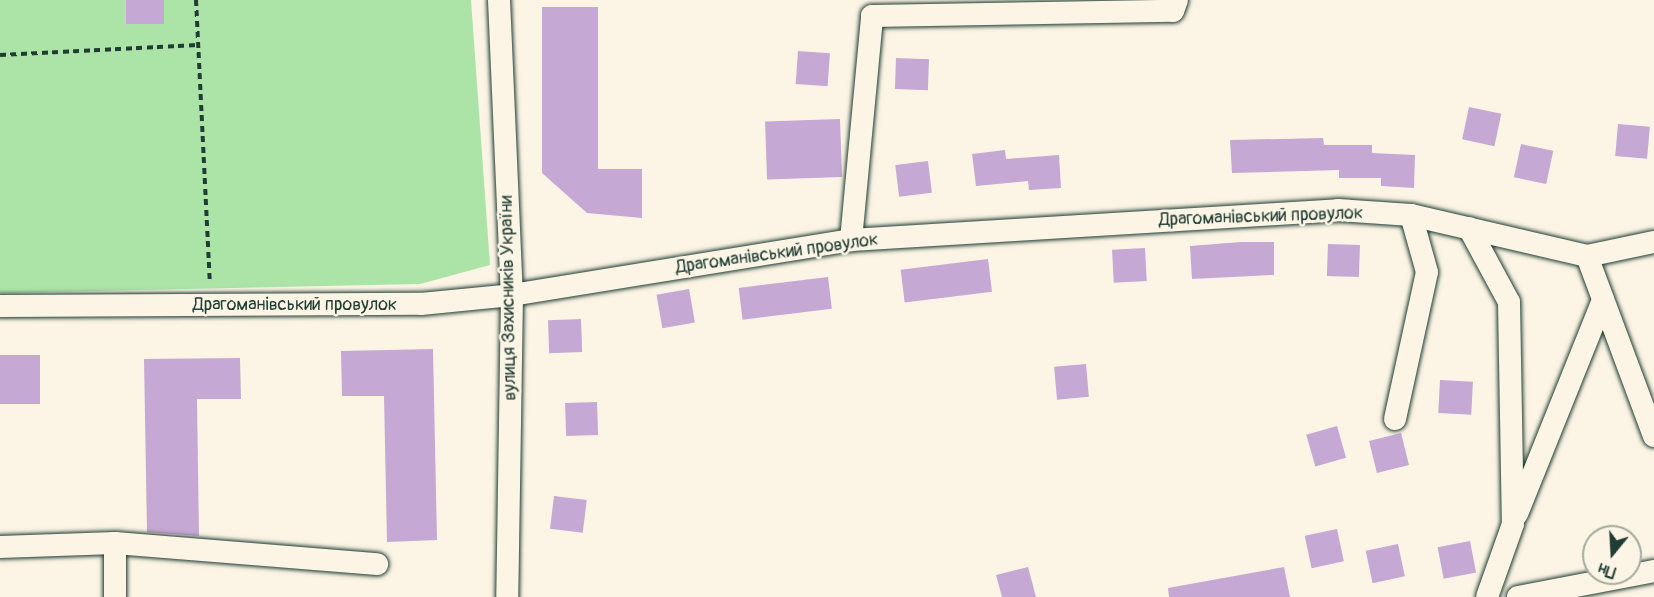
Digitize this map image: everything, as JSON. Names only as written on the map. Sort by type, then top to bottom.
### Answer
[{"type":"street","name":"вулиця Захисників України","points":[[499,0],[512,295],[507,597]]},
{"type":"street","points":[[851,240],[872,16],[1173,11],[1177,0]]},
{"type":"street","name":"Драгоманівський провулок","points":[[0,306],[421,304],[512,295],[851,240],[1338,210],[1411,215],[1587,256]]},
{"type":"street","points":[[1395,419],[1427,272],[1411,215]]},
{"type":"street","points":[[1469,228],[1509,302],[1513,524]]},
{"type":"street","points":[[1654,242],[1587,256],[1654,436]]},
{"type":"street","points":[[1487,597],[1513,524],[1603,300]]},
{"type":"street","points":[[115,543],[115,597]]},
{"type":"street","points":[[0,547],[115,543],[377,564]]},
{"type":"street","points":[[1518,597],[1654,572]]},
{"type":"path","points":[[196,0],[211,305]]},
{"type":"path","points":[[0,55],[198,45]]},
{"type":"green space","points":[[0,0],[471,0],[490,265],[420,284],[0,293]]},
{"type":"building","points":[[126,0],[164,0],[164,24],[126,24]]},
{"type":"building","points":[[542,7],[598,7],[598,169],[642,169],[642,218],[587,213],[542,173]]},
{"type":"building","points":[[798,51],[830,53],[828,86],[796,84]]},
{"type":"building","points":[[896,58],[929,59],[928,90],[895,89]]},
{"type":"building","points":[[1469,107],[1501,114],[1494,146],[1462,139]]},
{"type":"building","points":[[840,119],[842,177],[767,180],[765,122]]},
{"type":"building","points":[[1618,124],[1650,127],[1647,159],[1615,156]]},
{"type":"building","points":[[1323,138],[1324,145],[1372,145],[1372,153],[1415,155],[1414,188],[1381,186],[1381,178],[1339,178],[1339,170],[1232,173],[1230,140]]},
{"type":"building","points":[[1521,144],[1553,151],[1546,184],[1514,177]]},
{"type":"building","points":[[1005,150],[1006,159],[1059,155],[1061,188],[1029,190],[1028,181],[976,186],[972,154]]},
{"type":"building","points":[[928,161],[932,193],[899,197],[895,165]]},
{"type":"building","points":[[1274,242],[1274,275],[1192,279],[1190,246]]},
{"type":"building","points":[[1328,244],[1360,245],[1359,277],[1327,276]]},
{"type":"building","points":[[1145,248],[1147,281],[1114,283],[1112,250]]},
{"type":"building","points":[[988,259],[992,292],[905,302],[901,270]]},
{"type":"building","points":[[828,277],[832,309],[743,320],[739,288]]},
{"type":"building","points":[[689,289],[695,322],[662,328],[657,295]]},
{"type":"building","points":[[581,319],[582,352],[549,353],[548,320]]},
{"type":"building","points":[[433,349],[437,540],[387,542],[384,396],[342,396],[341,351]]},
{"type":"building","points":[[0,355],[40,355],[40,404],[0,404]]},
{"type":"building","points":[[240,358],[241,399],[197,399],[199,536],[147,532],[144,359]]},
{"type":"building","points":[[1086,364],[1089,397],[1057,400],[1054,367]]},
{"type":"building","points":[[1440,380],[1473,382],[1471,415],[1438,413]]},
{"type":"building","points":[[597,402],[598,435],[566,436],[565,403]]},
{"type":"building","points":[[1337,426],[1346,458],[1315,467],[1306,435]]},
{"type":"building","points":[[1401,433],[1409,465],[1377,473],[1369,441]]},
{"type":"building","points":[[554,496],[587,500],[583,533],[550,529]]},
{"type":"building","points":[[1337,529],[1344,561],[1312,568],[1305,536]]},
{"type":"building","points":[[1470,541],[1476,572],[1444,579],[1438,547]]},
{"type":"building","points":[[1398,544],[1405,576],[1373,583],[1366,551]]},
{"type":"building","points":[[1028,567],[1036,597],[1002,597],[996,575]]},
{"type":"building","points":[[1284,567],[1290,597],[1169,597],[1168,588]]}]
